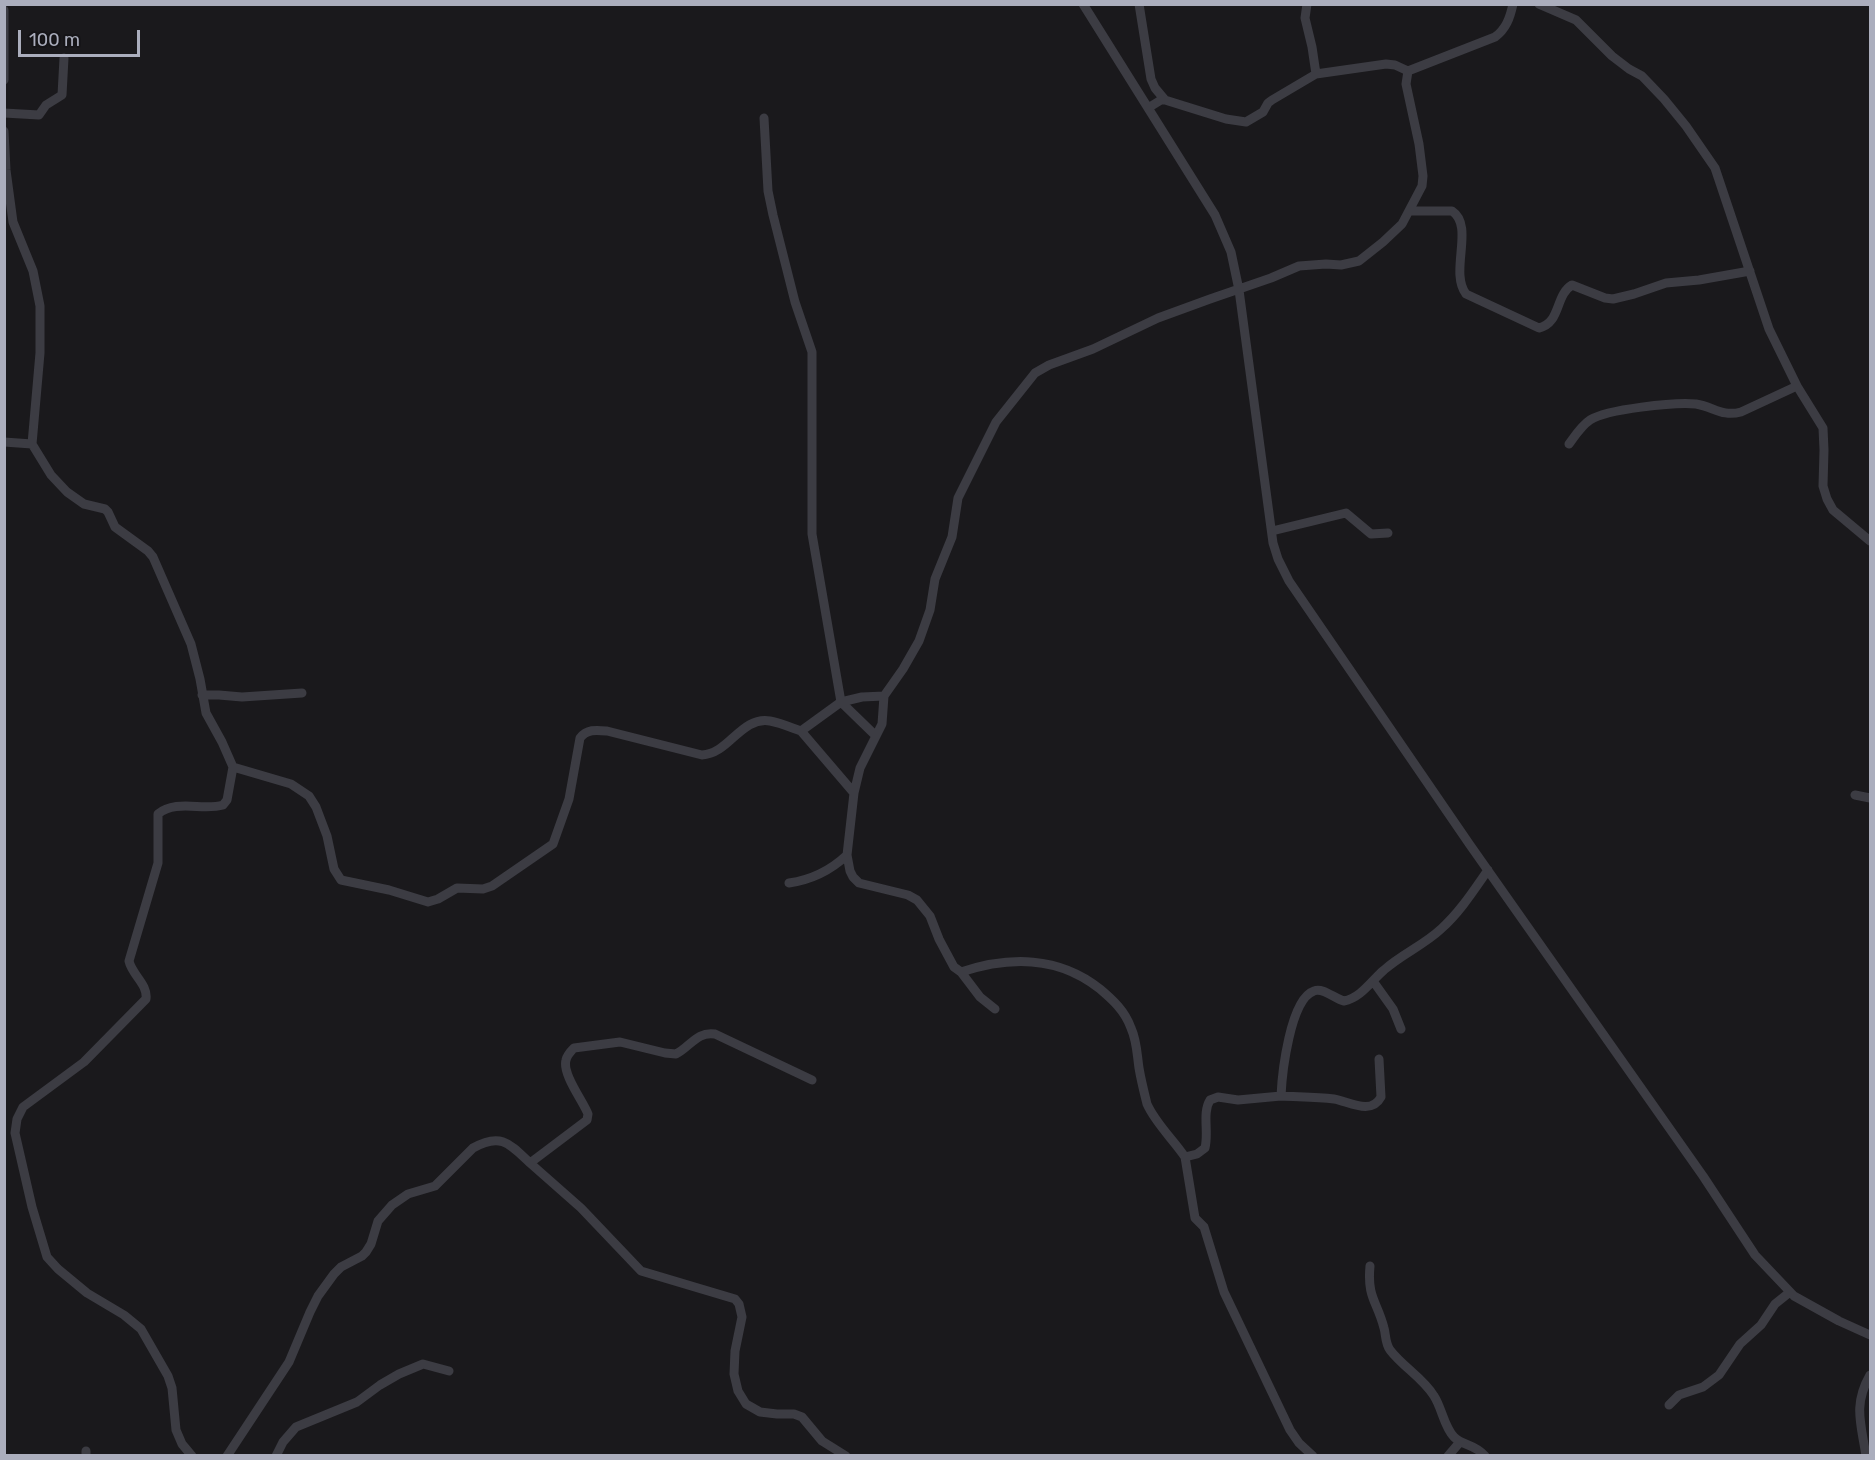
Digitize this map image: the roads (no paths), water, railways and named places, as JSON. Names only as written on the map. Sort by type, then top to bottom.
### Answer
[{"type":"street","points":[[1083,4],[1215,215],[1231,252],[1239,290],[1272,531],[1278,559],[1289,581],[1644,1091],[1755,1255],[1794,1296],[1870,1335]]},
{"type":"street","points":[[1139,4],[1151,79],[1165,100]]},
{"type":"street","points":[[1307,4],[1305,18],[1316,74]]},
{"type":"street","points":[[1148,108],[1165,100],[1226,119],[1246,122],[1263,112],[1272,100],[1316,74],[1386,64],[1408,71],[1495,37],[1502,32],[1513,4]]},
{"type":"street","points":[[1539,4],[1576,20],[1612,56],[1641,76],[1664,99],[1716,168],[1769,329],[1797,386],[1823,428],[1822,486],[1827,499],[1833,510],[1870,541]]},
{"type":"street","points":[[4,10],[6,31],[4,80]]},
{"type":"street","points":[[4,113],[39,115],[46,105],[62,95],[64,58]]},
{"type":"street","points":[[995,1009],[980,997],[961,972],[954,967],[930,916],[917,900],[908,895],[859,883],[850,871],[847,855],[854,792],[860,768],[883,719],[884,696],[919,641],[930,610],[935,579],[952,537],[958,498],[996,422],[1035,373],[1158,318],[1210,298],[1239,290],[1299,266],[1341,265],[1359,261],[1383,243],[1402,224],[1422,186],[1419,144],[1406,84],[1408,71]]},
{"type":"street","points":[[764,118],[768,191],[795,302],[812,352],[813,546],[841,702],[876,736]]},
{"type":"street","points":[[4,131],[6,170],[13,222],[33,271],[40,306],[40,353],[32,444],[51,475],[67,492],[84,504],[105,509],[119,531],[153,557],[191,644],[206,713],[233,767],[227,800],[223,805],[185,806],[165,809],[158,814],[158,863],[129,961],[130,967],[146,992],[146,999],[84,1062],[23,1107],[17,1119],[15,1133],[32,1207],[47,1257],[87,1293],[124,1315],[141,1329],[168,1376],[172,1388],[176,1430],[182,1444],[192,1455]]},
{"type":"street","points":[[1409,211],[1456,214],[1462,229],[1459,279],[1462,289],[1466,294],[1539,328],[1545,327],[1553,320],[1565,290],[1572,285],[1613,299],[1666,283],[1750,271]]},
{"type":"street","points":[[1569,444],[1581,428],[1600,415],[1681,403],[1699,405],[1732,414],[1742,412],[1797,386]]},
{"type":"street","points":[[4,442],[32,444]]},
{"type":"street","points":[[1272,531],[1346,513],[1371,534],[1388,533]]},
{"type":"street","points":[[202,695],[242,697],[302,693]]},
{"type":"street","points":[[801,731],[841,702],[862,697],[884,696]]},
{"type":"street","points":[[233,767],[291,784],[309,796],[316,807],[327,836],[334,869],[341,880],[388,890],[428,902],[457,888],[488,888],[553,844],[569,799],[580,738],[586,732],[607,731],[702,755],[710,755],[719,751],[750,724],[769,720],[801,731],[854,792]]},
{"type":"street","points":[[1855,795],[1870,798]]},
{"type":"street","points":[[789,883],[823,872],[847,855]]},
{"type":"street","points":[[1281,1096],[1287,1038],[1300,1006],[1309,994],[1312,991],[1322,991],[1340,1000],[1349,1000],[1383,970],[1442,929],[1488,870]]},
{"type":"street","points":[[961,972],[996,962],[1029,960],[1042,962],[1075,972],[1092,983],[1114,1001],[1126,1017],[1132,1029],[1147,1104],[1154,1118],[1185,1157],[1195,1218],[1204,1227],[1224,1292],[1290,1430],[1299,1443],[1313,1455]]},
{"type":"street","points":[[1373,981],[1393,1009],[1401,1029]]},
{"type":"street","points":[[530,1163],[589,1117],[565,1065],[574,1048],[620,1042],[676,1054],[698,1037],[709,1033],[812,1080]]},
{"type":"street","points":[[1185,1157],[1197,1154],[1205,1148],[1207,1140],[1206,1106],[1210,1100],[1218,1097],[1238,1100],[1281,1096],[1334,1099],[1353,1105],[1370,1106],[1382,1097],[1379,1059]]},
{"type":"street","points":[[228,1455],[290,1362],[318,1296],[341,1267],[366,1252],[378,1221],[392,1205],[408,1194],[435,1186],[473,1148],[489,1141],[502,1141],[510,1145],[581,1208],[641,1271],[735,1299],[739,1304],[742,1317],[735,1351],[734,1374],[741,1398],[750,1407],[760,1412],[802,1417],[822,1441],[846,1455]]},
{"type":"street","points":[[1370,1266],[1368,1282],[1370,1293],[1384,1327],[1388,1346],[1402,1363],[1428,1386],[1452,1434],[1460,1442],[1479,1448],[1485,1455]]},
{"type":"street","points":[[1669,1405],[1679,1395],[1703,1387],[1719,1375],[1740,1344],[1761,1325],[1775,1304],[1791,1292]]},
{"type":"street","points":[[276,1455],[296,1427],[357,1402],[399,1374],[423,1364],[449,1371]]},
{"type":"street","points":[[1866,1455],[1858,1405],[1863,1387],[1870,1375]]},
{"type":"street","points":[[1448,1455],[1460,1442]]}]
